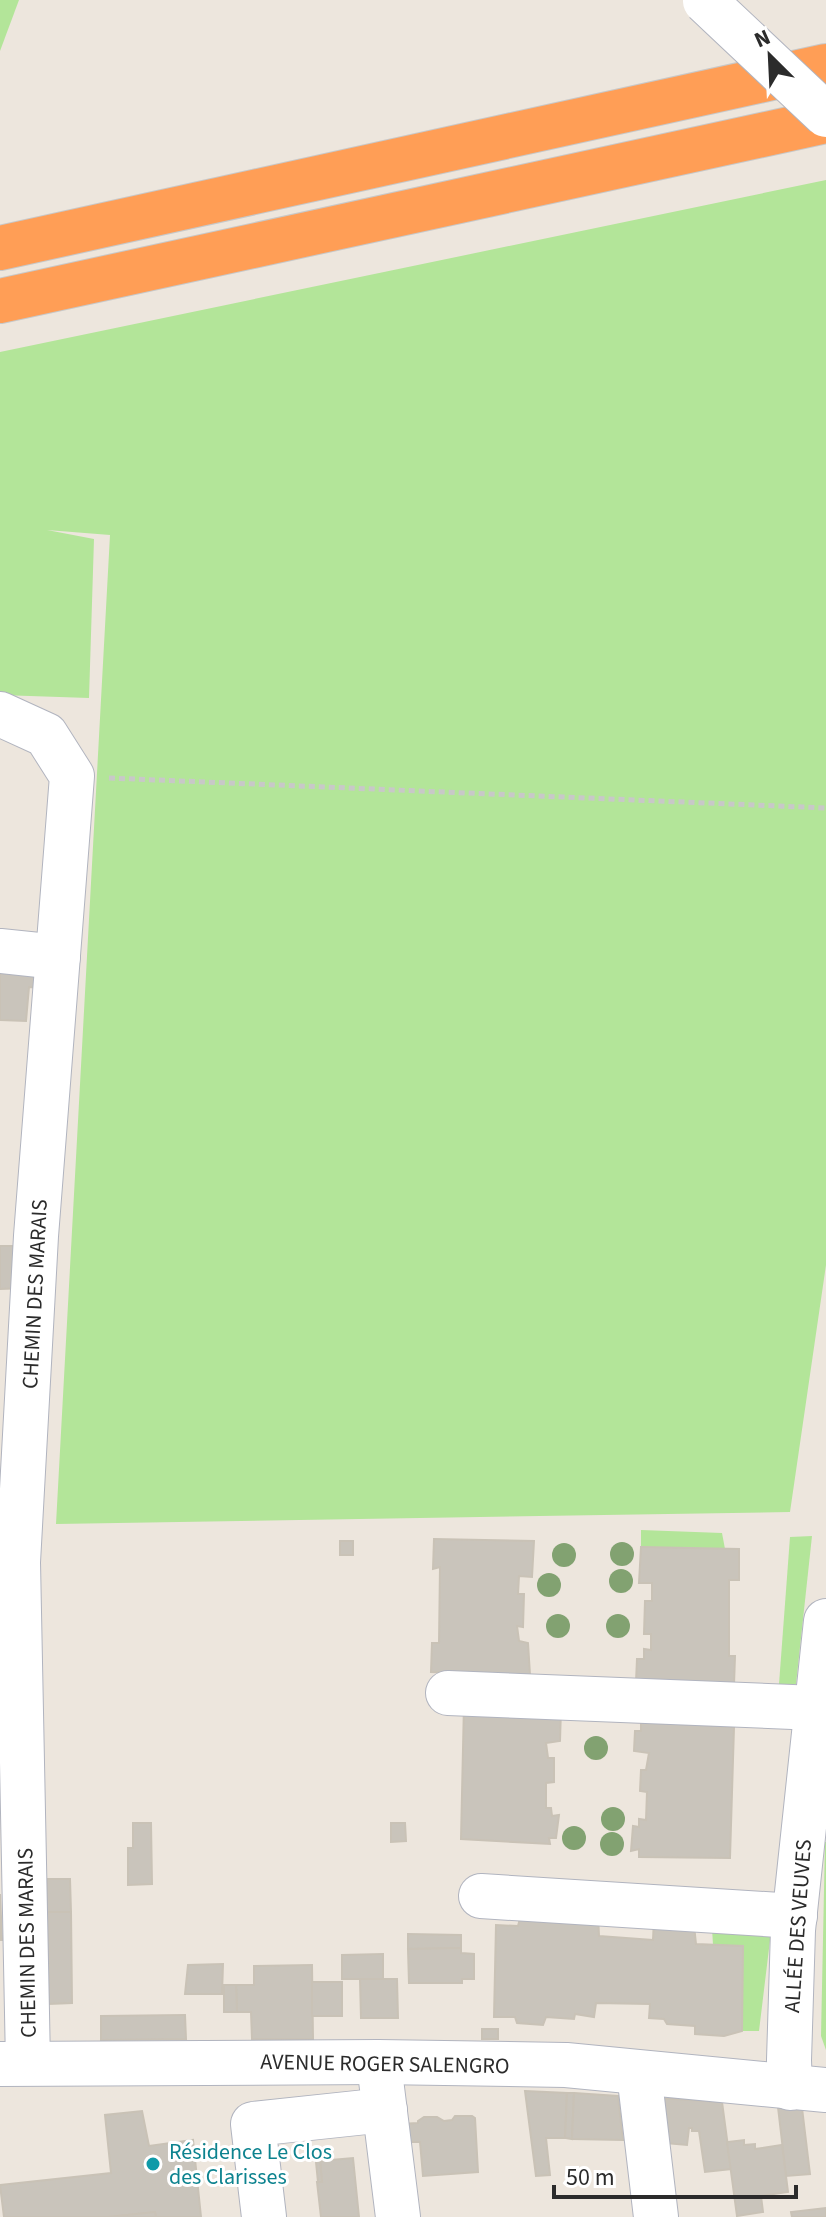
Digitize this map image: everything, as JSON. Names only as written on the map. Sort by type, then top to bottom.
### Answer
[{"type":"highway","points":[[0,248],[826,66]]},
{"type":"highway","points":[[0,301],[826,118]]},
{"type":"street","points":[[704,0],[826,118]]},
{"type":"street","points":[[0,714],[46,735],[72,776]]},
{"type":"street","name":"CHEMIN DES MARAIS","points":[[14,2064],[10,1632],[18,1562],[32,1313],[72,776]]},
{"type":"street","points":[[0,951],[58,957]]},
{"type":"street","name":"ALLÉE DES VEUVES","points":[[795,2088],[789,2060],[795,1916],[815,1821],[817,1708],[826,1621]]},
{"type":"street","points":[[448,1693],[817,1708]]},
{"type":"street","points":[[481,1896],[795,1916]]},
{"type":"street","points":[[379,2062],[398,2217]]},
{"type":"street","name":"AVENUE ROGER SALENGRO","points":[[14,2064],[379,2062],[566,2065],[795,2088]]},
{"type":"street","points":[[639,2073],[656,2217]]},
{"type":"street","points":[[264,2217],[253,2124],[385,2110]]},
{"type":"path","points":[[72,776],[826,808]]},
{"type":"green space","points":[[0,0],[19,0],[0,51]]},
{"type":"green space","points":[[826,180],[826,1265],[790,1512],[56,1524],[110,535],[47,530],[94,539],[89,698],[0,695],[0,352]]},
{"type":"green space","points":[[641,1530],[722,1533],[725,1549],[641,1547]]},
{"type":"green space","points":[[812,1536],[796,1684],[779,1684],[790,1537]]},
{"type":"green space","points":[[826,1842],[826,2050],[821,2036]]},
{"type":"green space","points":[[712,1928],[771,1932],[759,2031],[742,2031],[743,1947],[713,1945]]},
{"type":"building","points":[[0,970],[40,973],[39,988],[29,987],[26,1021],[0,1020]]},
{"type":"building","points":[[0,1246],[20,1246],[26,1288],[0,1289]]},
{"type":"building","points":[[434,1539],[534,1541],[532,1577],[519,1576],[518,1594],[524,1594],[523,1627],[517,1626],[519,1641],[528,1643],[530,1675],[431,1672],[432,1643],[439,1643],[440,1567],[433,1569]]},
{"type":"building","points":[[340,1541],[353,1541],[353,1555],[340,1555]]},
{"type":"building","points":[[641,1547],[739,1549],[739,1580],[729,1580],[729,1656],[735,1656],[734,1685],[636,1682],[637,1659],[644,1659],[644,1649],[651,1650],[651,1634],[644,1634],[645,1601],[652,1601],[652,1583],[639,1583]]},
{"type":"building","points":[[464,1704],[561,1709],[560,1741],[546,1743],[548,1758],[554,1758],[554,1782],[546,1783],[546,1808],[551,1808],[552,1816],[559,1815],[556,1838],[549,1838],[550,1844],[461,1839]]},
{"type":"building","points":[[641,1722],[734,1727],[730,1858],[639,1857],[639,1849],[631,1851],[633,1826],[639,1827],[639,1819],[646,1820],[647,1792],[640,1791],[641,1770],[646,1770],[649,1753],[634,1751],[635,1731],[641,1731]]},
{"type":"building","points":[[133,1823],[151,1823],[152,1884],[128,1885],[128,1848],[133,1848]]},
{"type":"building","points":[[391,1823],[405,1823],[406,1841],[391,1842]]},
{"type":"building","points":[[47,1879],[70,1879],[71,1912],[47,1912]]},
{"type":"building","points":[[0,1894],[2,1940],[0,1940]]},
{"type":"building","points":[[522,1911],[598,1914],[599,1936],[653,1940],[654,1919],[694,1925],[696,1944],[743,1946],[742,2031],[724,2036],[695,2034],[695,2026],[667,2024],[664,2019],[649,2018],[650,2004],[596,2003],[594,2017],[575,2014],[574,2019],[546,2017],[543,2025],[517,2023],[515,2017],[494,2017],[496,1925],[518,1926]]},
{"type":"building","points":[[47,1912],[71,1912],[72,2003],[49,2004]]},
{"type":"building","points":[[408,1934],[461,1935],[461,1948],[408,1949]]},
{"type":"building","points":[[461,1948],[461,1953],[474,1954],[474,1979],[462,1979],[462,1983],[409,1983],[408,1949]]},
{"type":"building","points":[[383,1954],[383,1979],[342,1979],[342,1955]]},
{"type":"building","points":[[223,1964],[222,1994],[185,1994],[188,1965]]},
{"type":"building","points":[[312,1965],[313,2039],[252,2039],[251,2012],[237,2012],[236,1985],[254,1985],[254,1966]]},
{"type":"building","points":[[360,1979],[397,1979],[398,2018],[361,2018]]},
{"type":"building","points":[[312,1982],[342,1982],[342,2016],[312,2016]]},
{"type":"building","points":[[224,1985],[236,1985],[237,2012],[224,2012]]},
{"type":"building","points":[[185,2015],[186,2039],[101,2040],[101,2016]]},
{"type":"building","points":[[482,2029],[498,2029],[498,2039],[482,2039]]},
{"type":"building","points":[[525,2091],[567,2093],[565,2138],[546,2138],[550,2175],[536,2176]]},
{"type":"building","points":[[567,2093],[574,2093],[572,2139],[565,2138]]},
{"type":"building","points":[[574,2093],[618,2096],[623,2140],[572,2139]]},
{"type":"building","points":[[660,2098],[722,2102],[731,2169],[705,2172],[699,2131],[692,2131],[692,2128],[689,2128],[687,2145],[666,2143]]},
{"type":"building","points":[[778,2107],[802,2108],[810,2174],[786,2176]]},
{"type":"building","name":"Résidence Le Clos des Clarisses","points":[[142,2111],[149,2146],[193,2140],[201,2217],[156,2217],[155,2212],[109,2217],[4,2217],[0,2185],[111,2173],[105,2115]]},
{"type":"building","points":[[455,2116],[475,2118],[478,2172],[423,2176],[420,2142],[404,2142],[401,2124],[418,2123],[424,2117],[437,2117],[444,2121],[452,2120]]},
{"type":"building","points":[[744,2140],[744,2145],[755,2144],[755,2149],[782,2145],[788,2192],[761,2196],[763,2212],[737,2216],[727,2142]]},
{"type":"building","points":[[353,2158],[359,2217],[321,2217],[317,2182],[322,2182],[320,2161]]},
{"type":"building","points":[[320,2161],[322,2182],[318,2182],[316,2162]]},
{"type":"building","points":[[826,2208],[826,2217],[792,2217],[791,2212]]},
{"type":"building","points":[[155,2212],[156,2217],[109,2217]]},
{"type":"place","name":"Résidence Le Clos des Clarisses","points":[[153,2164]]}]
